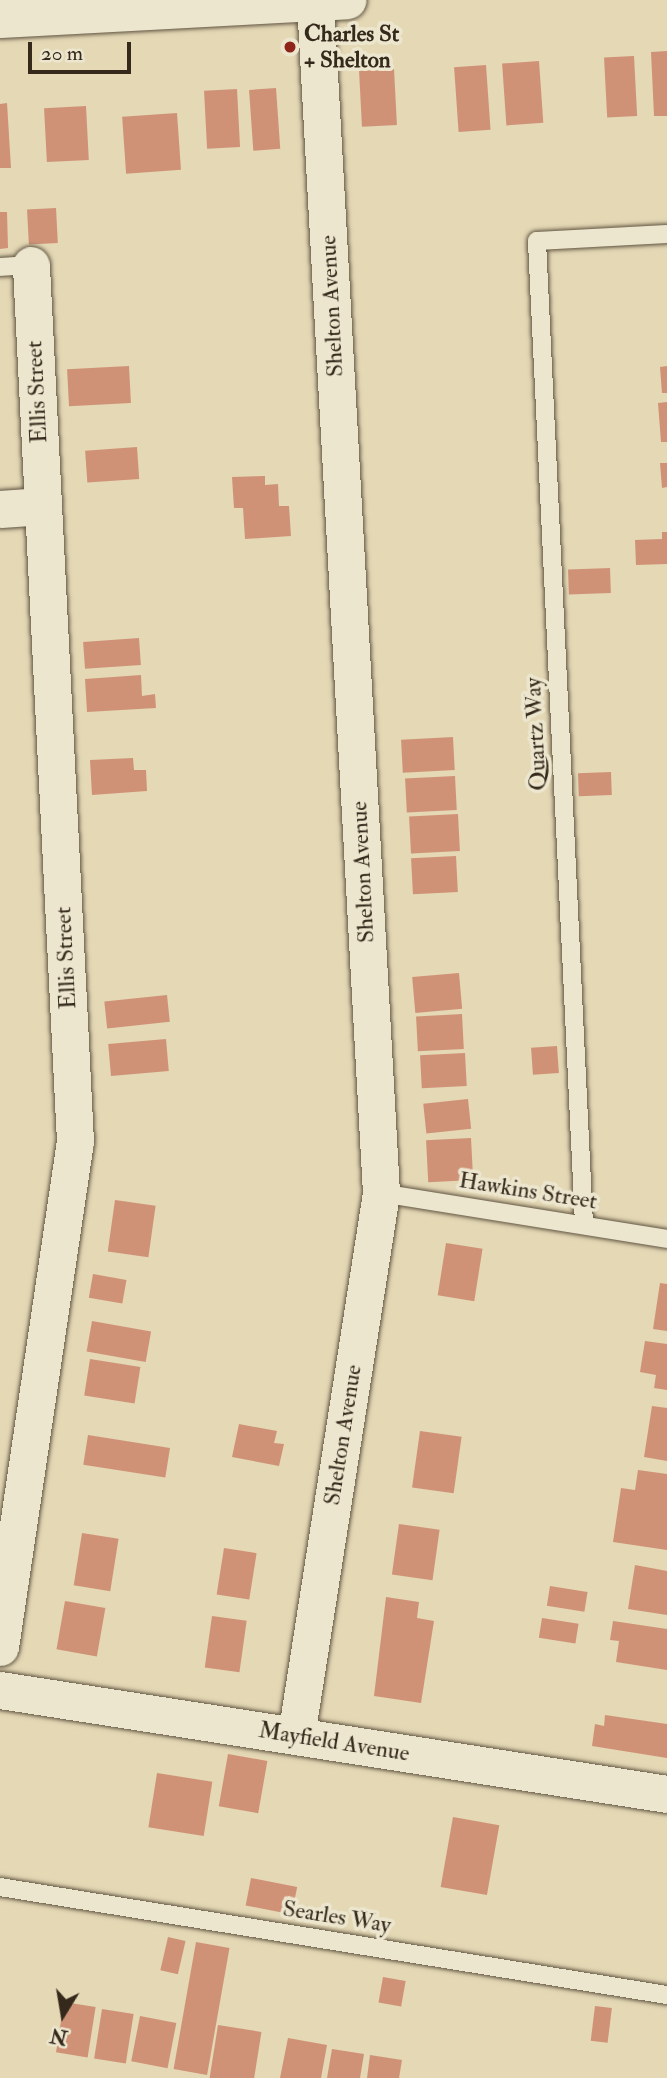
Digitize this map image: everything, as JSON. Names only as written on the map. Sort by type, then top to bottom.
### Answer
[{"type":"street","points":[[0,19],[331,1]]},
{"type":"street","name":"Shelton Avenue","points":[[296,1736],[381,1193],[331,1]]},
{"type":"street","name":"Ellis Street","points":[[0,1647],[75,1141],[43,506],[15,266]]},
{"type":"street","points":[[0,509],[43,506]]},
{"type":"street","name":"Mayfield Avenue","points":[[0,1690],[667,1794]]},
{"type":"lane","name":"Quartz Way","points":[[584,1224],[537,242],[667,234]]},
{"type":"lane","name":"Hawkins Street","points":[[381,1193],[667,1239]]},
{"type":"lane","name":"Searles Way","points":[[0,1887],[667,1995]]},
{"type":"building","points":[[667,51],[667,116],[654,116],[651,52]]},
{"type":"building","points":[[634,56],[637,116],[607,117],[604,58]]},
{"type":"building","points":[[539,61],[543,123],[506,125],[502,64]]},
{"type":"building","points":[[486,65],[491,130],[459,132],[454,67]]},
{"type":"building","points":[[394,69],[397,125],[362,127],[359,71]]},
{"type":"building","points":[[276,88],[280,149],[253,151],[249,90]]},
{"type":"building","points":[[237,89],[240,147],[207,149],[204,91]]},
{"type":"building","points":[[7,103],[11,168],[0,168],[0,104]]},
{"type":"building","points":[[86,106],[89,160],[47,162],[44,108]]},
{"type":"building","points":[[177,113],[181,170],[126,174],[122,117]]},
{"type":"building","points":[[56,208],[58,243],[29,244],[27,210]]},
{"type":"building","points":[[0,212],[7,212],[8,248],[0,249]]},
{"type":"building","points":[[129,366],[131,403],[69,406],[67,369]]},
{"type":"building","points":[[667,366],[667,393],[662,393],[660,367]]},
{"type":"building","points":[[667,402],[667,442],[661,442],[658,403]]},
{"type":"building","points":[[137,447],[139,479],[87,483],[85,451]]},
{"type":"building","points":[[660,463],[667,463],[667,487],[662,488]]},
{"type":"building","points":[[265,476],[265,485],[278,484],[279,506],[289,506],[291,536],[245,539],[243,508],[234,508],[232,477]]},
{"type":"building","points":[[662,532],[667,532],[667,564],[636,565],[635,540],[662,539]]},
{"type":"building","points":[[610,568],[611,593],[569,594],[568,569]]},
{"type":"building","points":[[139,638],[141,665],[85,669],[83,642]]},
{"type":"building","points":[[141,675],[142,696],[155,694],[156,708],[87,712],[85,679]]},
{"type":"building","points":[[453,737],[455,770],[403,773],[401,740]]},
{"type":"building","points":[[133,758],[134,770],[146,770],[147,791],[92,795],[90,760]]},
{"type":"building","points":[[611,772],[612,795],[579,796],[578,773]]},
{"type":"building","points":[[455,776],[457,810],[407,813],[405,779]]},
{"type":"building","points":[[458,814],[460,851],[411,854],[409,817]]},
{"type":"building","points":[[456,856],[458,892],[413,894],[411,858]]},
{"type":"building","points":[[459,973],[462,1009],[415,1013],[412,977]]},
{"type":"building","points":[[167,995],[170,1022],[107,1028],[104,1002]]},
{"type":"building","points":[[462,1014],[464,1049],[418,1051],[416,1016]]},
{"type":"building","points":[[166,1039],[169,1071],[111,1076],[108,1044]]},
{"type":"building","points":[[557,1046],[559,1073],[533,1075],[531,1048]]},
{"type":"building","points":[[465,1053],[467,1086],[422,1088],[420,1055]]},
{"type":"building","points":[[468,1099],[471,1129],[426,1134],[423,1104]]},
{"type":"building","points":[[471,1138],[473,1180],[428,1182],[426,1140]]},
{"type":"building","points":[[115,1200],[156,1206],[148,1257],[108,1251]]},
{"type":"building","points":[[446,1243],[483,1249],[474,1301],[438,1295]]},
{"type":"building","points":[[93,1274],[126,1280],[122,1304],[89,1298]]},
{"type":"building","points":[[660,1283],[667,1284],[667,1331],[653,1329]]},
{"type":"building","points":[[92,1321],[151,1331],[146,1362],[87,1352]]},
{"type":"building","points":[[645,1341],[667,1344],[667,1390],[654,1388],[656,1375],[640,1372]]},
{"type":"building","points":[[90,1359],[140,1367],[135,1404],[84,1396]]},
{"type":"building","points":[[652,1406],[667,1408],[667,1461],[644,1457]]},
{"type":"building","points":[[239,1424],[277,1431],[274,1443],[284,1444],[279,1466],[232,1457]]},
{"type":"building","points":[[420,1431],[462,1437],[454,1493],[412,1487]]},
{"type":"building","points":[[88,1435],[170,1448],[165,1478],[83,1465]]},
{"type":"building","points":[[638,1470],[667,1474],[667,1550],[613,1542],[621,1488],[635,1490]]},
{"type":"building","points":[[399,1524],[440,1530],[433,1580],[392,1575]]},
{"type":"building","points":[[82,1533],[119,1539],[110,1591],[74,1585]]},
{"type":"building","points":[[224,1548],[257,1553],[249,1600],[217,1594]]},
{"type":"building","points":[[635,1565],[667,1571],[667,1615],[628,1609]]},
{"type":"building","points":[[550,1586],[588,1592],[584,1612],[547,1606]]},
{"type":"building","points":[[386,1597],[419,1602],[417,1618],[434,1621],[421,1703],[374,1696]]},
{"type":"building","points":[[65,1601],[105,1608],[97,1656],[56,1649]]},
{"type":"building","points":[[212,1616],[247,1621],[239,1672],[205,1667]]},
{"type":"building","points":[[542,1618],[579,1624],[575,1644],[539,1638]]},
{"type":"building","points":[[613,1621],[667,1629],[667,1670],[616,1662],[619,1641],[610,1640]]},
{"type":"building","points":[[605,1715],[667,1724],[667,1758],[592,1746],[595,1724],[604,1726]]},
{"type":"building","points":[[228,1754],[267,1761],[258,1813],[219,1806]]},
{"type":"building","points":[[157,1773],[212,1782],[204,1836],[148,1827]]},
{"type":"building","points":[[453,1817],[499,1825],[487,1895],[441,1887]]},
{"type":"building","points":[[251,1878],[297,1887],[292,1914],[246,1905]]},
{"type":"building","points":[[168,1937],[186,1941],[178,1974],[160,1970]]},
{"type":"building","points":[[196,1942],[229,1948],[207,2075],[174,2069]]},
{"type":"building","points":[[383,1977],[406,1981],[401,2007],[378,2003]]},
{"type":"building","points":[[64,2002],[96,2007],[88,2057],[56,2052]]},
{"type":"building","points":[[595,2006],[612,2008],[608,2043],[591,2041]]},
{"type":"building","points":[[102,2009],[134,2014],[126,2063],[94,2058]]},
{"type":"building","points":[[140,2016],[176,2023],[168,2068],[131,2061]]},
{"type":"building","points":[[218,2025],[261,2032],[254,2078],[210,2078]]},
{"type":"building","points":[[288,2038],[327,2045],[321,2078],[280,2078]]},
{"type":"building","points":[[332,2049],[364,2054],[360,2078],[327,2078]]},
{"type":"building","points":[[370,2055],[402,2060],[399,2078],[367,2078]]},
{"type":"place","name":"Charles St + Shelton","points":[[290,47]]}]
